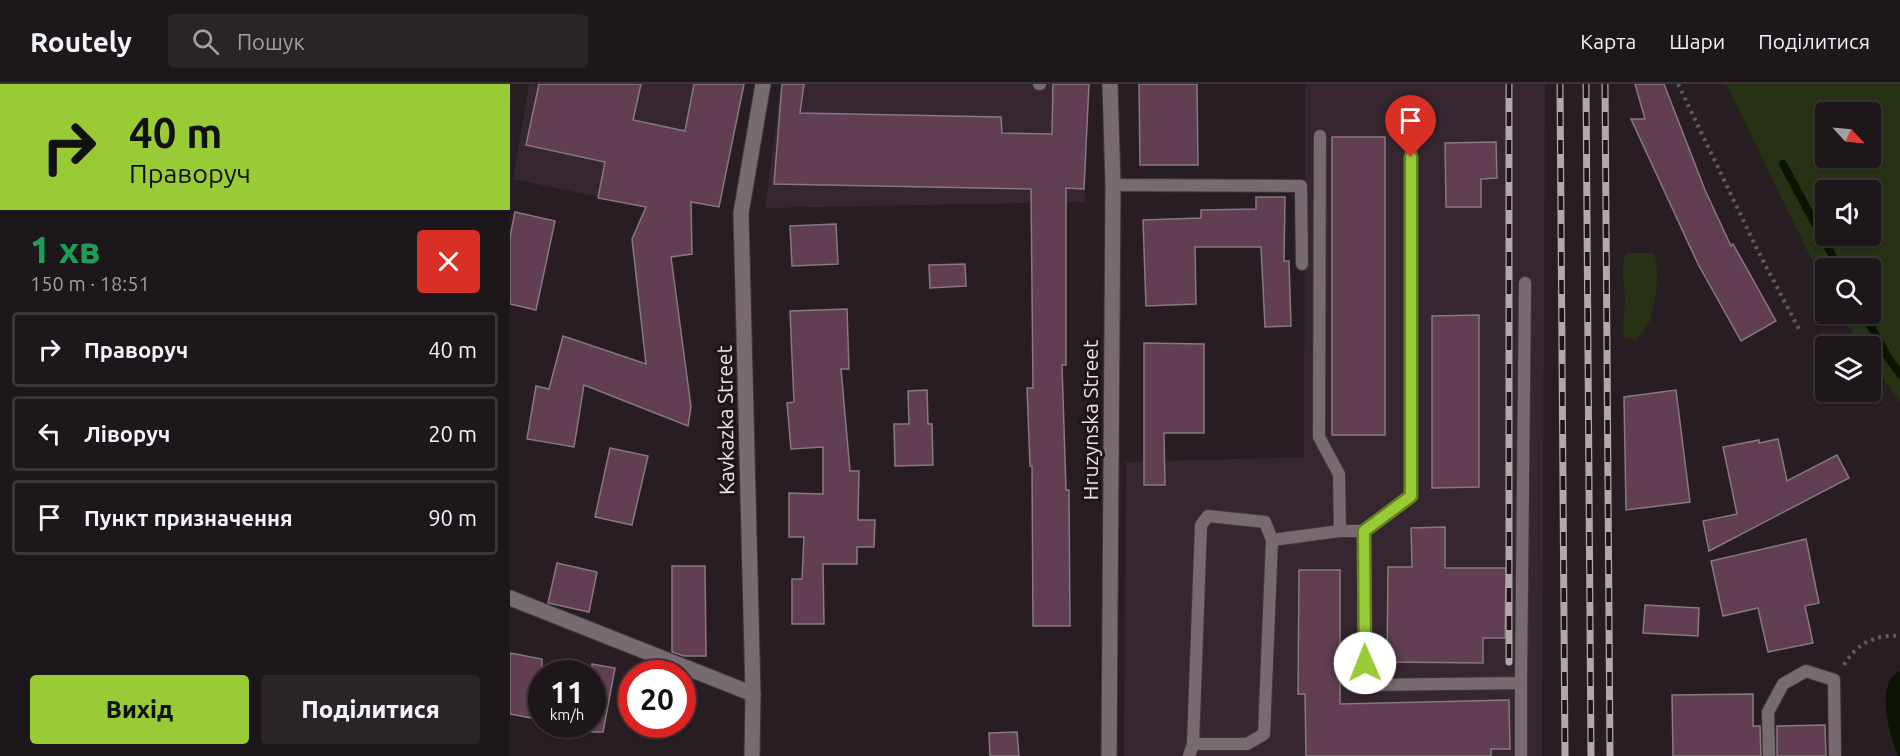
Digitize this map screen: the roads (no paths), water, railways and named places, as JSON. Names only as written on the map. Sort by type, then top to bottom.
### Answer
[{"type":"street","name":"Kavkazka Street","points":[[752,756],[753,694],[741,213],[763,84]]},
{"type":"street","name":"Hruzynska Street","points":[[1109,756],[1113,185],[1110,84]]},
{"type":"street","points":[[510,598],[753,694]]},
{"type":"lane","points":[[1272,540],[1340,531],[1364,531],[1411,496],[1411,135]]},
{"type":"lane","points":[[1320,136],[1319,437],[1339,474],[1340,531]]},
{"type":"lane","points":[[1113,185],[1301,186],[1302,264]]},
{"type":"lane","points":[[1521,756],[1525,283]]},
{"type":"lane","points":[[1188,756],[1193,744],[1201,525],[1208,516],[1265,522],[1272,540],[1264,734],[1247,744],[1193,744]]},
{"type":"lane","points":[[1364,531],[1365,685],[1521,683]]},
{"type":"lane","points":[[1768,756],[1768,711],[1783,684],[1806,671],[1834,680],[1835,756]]},
{"type":"waterway","points":[[1783,164],[1834,258]]},
{"type":"waterway","points":[[1870,324],[1900,374]]},
{"type":"railway","points":[[1509,84],[1509,662]]},
{"type":"railway","points":[[1560,84],[1565,756]]},
{"type":"railway","points":[[1586,84],[1591,756]]},
{"type":"railway","points":[[1605,84],[1610,756]]}]
